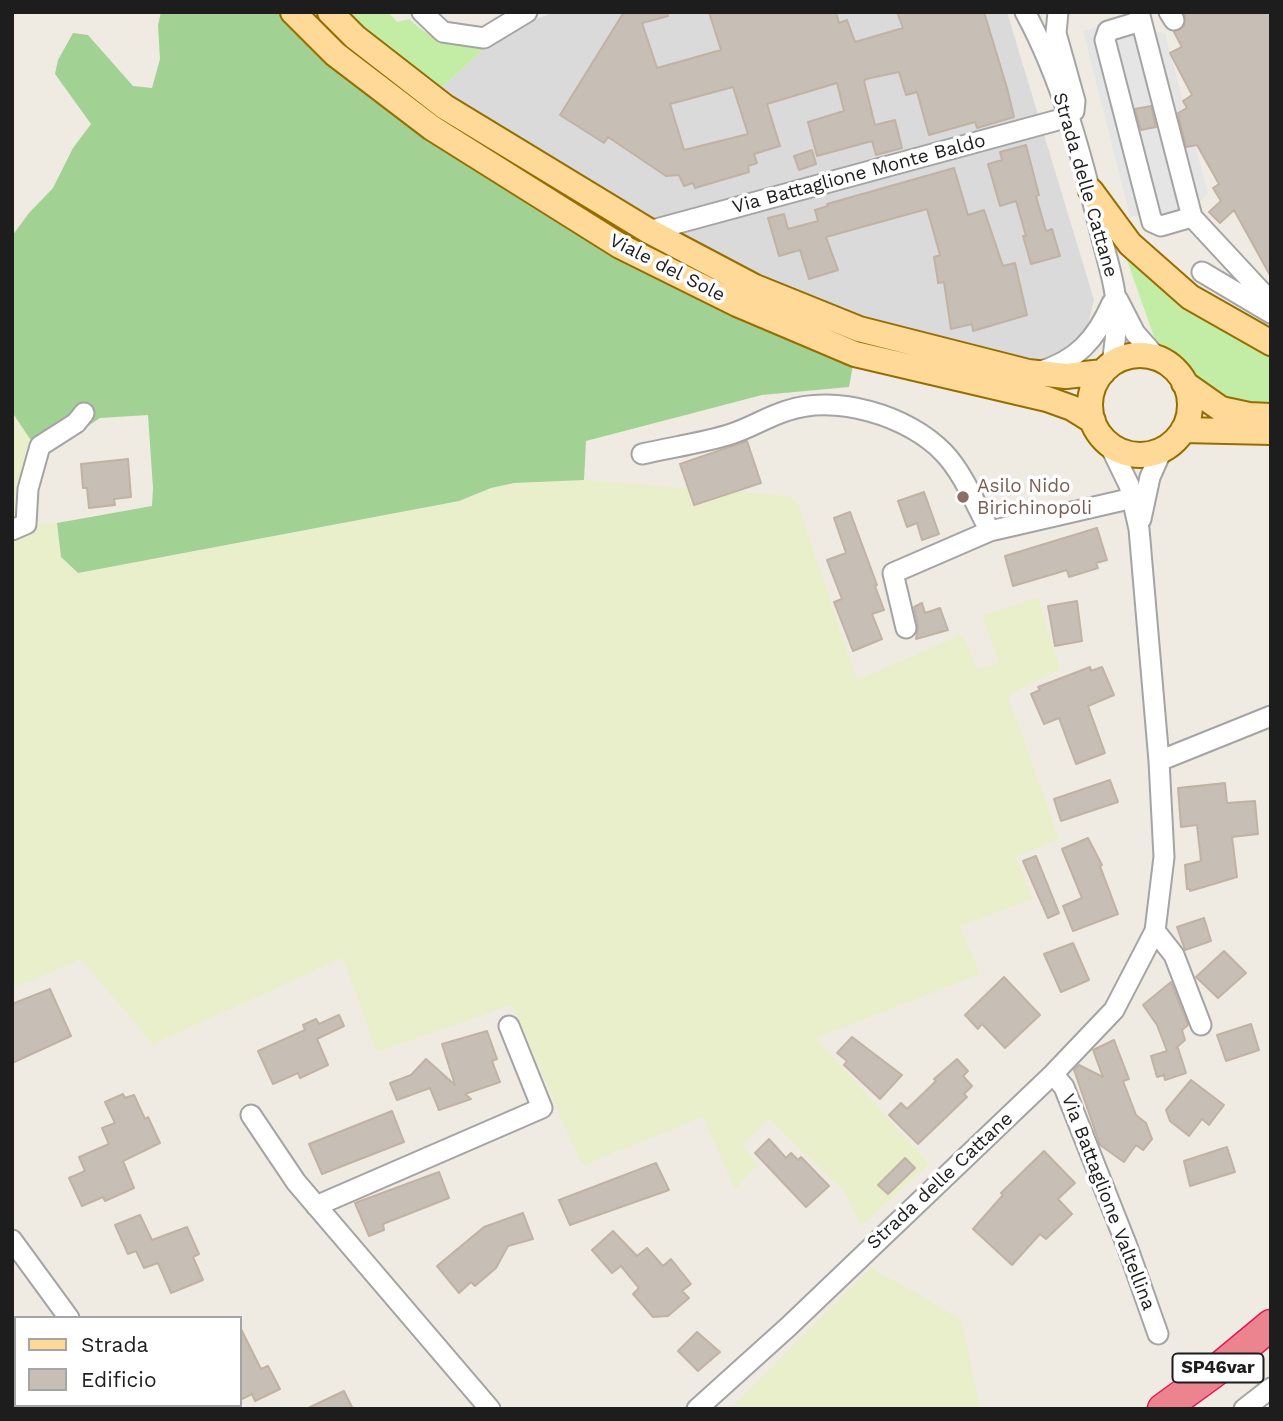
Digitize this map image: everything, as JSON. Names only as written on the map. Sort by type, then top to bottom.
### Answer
[{"type":"highway","name":"SP46var","points":[[1163,1409],[1218,1369],[1271,1325]]},
{"type":"main road","name":"Viale del Sole","points":[[293,12],[335,54],[432,128],[620,246],[737,304],[855,354],[1046,399],[1072,408],[1093,421],[1099,434],[1109,444]]},
{"type":"main road","name":"Viale del Sole","points":[[330,12],[355,37],[445,107],[649,231],[755,287],[859,329],[1034,373]]},
{"type":"main road","points":[[1091,191],[1130,244],[1190,297],[1271,343]]},
{"type":"main road","points":[[1034,373],[1066,376],[1107,368],[1126,358],[1142,355],[1158,359],[1178,373],[1188,392],[1189,411],[1183,430],[1173,443],[1162,450],[1140,455],[1129,454],[1109,444]]},
{"type":"main road","points":[[1093,421],[1093,390],[1107,368]]},
{"type":"main road","points":[[1184,383],[1221,409],[1271,416]]},
{"type":"main road","points":[[1183,430],[1271,432]]},
{"type":"street","points":[[422,12],[443,32],[484,38],[527,12]]},
{"type":"street","name":"Strada delle Cattane","points":[[1025,12],[1038,36],[1069,117],[1091,191],[1115,296],[1116,333],[1107,368]]},
{"type":"street","name":"Strada delle Cattane","points":[[1035,12],[1038,36]]},
{"type":"street","points":[[1058,12],[1056,33],[1075,102],[1074,112],[1069,117]]},
{"type":"street","points":[[1192,217],[1161,226],[1152,222],[1105,40],[1108,31],[1140,17],[1192,217],[1271,302]]},
{"type":"street","name":"Via Battaglione Monte Baldo","points":[[649,231],[1069,117]]},
{"type":"street","points":[[1202,272],[1271,313]]},
{"type":"street","name":"Strada delle Cattane","points":[[1115,296],[1135,333],[1158,359]]},
{"type":"street","name":"Strada delle Cattane","points":[[1034,373],[1058,366],[1083,349],[1103,324],[1115,296]]},
{"type":"street","points":[[642,454],[733,433],[787,410],[821,404],[875,414],[929,438],[946,454],[990,531]]},
{"type":"street","points":[[12,530],[26,524],[28,489],[40,446],[76,423],[84,413]]},
{"type":"street","name":"Strada delle Cattane","points":[[697,1409],[788,1327],[1053,1074],[1114,1010],[1155,931],[1164,857],[1159,761],[1139,529],[1129,485],[1109,444]]},
{"type":"street","name":"Strada delle Cattane","points":[[1139,529],[1150,477],[1162,450]]},
{"type":"street","points":[[906,628],[893,573],[990,531],[1133,498]]},
{"type":"street","points":[[1159,761],[1271,716]]},
{"type":"street","points":[[1155,931],[1174,955],[1201,1025]]},
{"type":"street","points":[[316,1206],[542,1108],[509,1026]]},
{"type":"street","name":"Via Battaglione Valtellina","points":[[1053,1074],[1064,1087],[1127,1246],[1158,1334]]},
{"type":"street","points":[[251,1115],[296,1182],[490,1409]]},
{"type":"street","points":[[12,1240],[67,1316]]},
{"type":"street","points":[[1244,1409],[1271,1388]]},
{"type":"shaded area","points":[[555,12],[1007,12],[1094,300],[1084,340],[1048,364],[965,352],[753,280],[440,89],[488,45],[534,20]]},
{"type":"shaded area","points":[[1108,24],[1165,33],[1208,194],[1190,210],[1160,216],[1130,216],[1083,31]]},
{"type":"green space","points":[[161,12],[293,12],[335,54],[620,246],[855,354],[849,387],[762,395],[586,441],[584,480],[514,483],[491,488],[459,501],[78,573],[61,557],[57,523],[152,506],[148,415],[100,418],[67,440],[30,439],[12,412],[12,236],[53,188],[73,148],[91,124],[55,74],[58,60],[73,33],[88,35],[133,86],[152,88],[160,59],[158,25]]},
{"type":"green space","points":[[343,12],[388,12],[397,22],[409,19],[437,38],[455,44],[488,45],[440,89]]},
{"type":"green space","points":[[1123,249],[1271,353],[1271,406],[1212,398],[1159,351]]},
{"type":"green space","points":[[12,412],[30,439],[40,446],[26,524],[57,523],[61,557],[78,573],[459,501],[491,488],[514,483],[584,480],[790,496],[797,501],[857,680],[963,634],[977,670],[999,662],[982,616],[1038,597],[1060,669],[1008,696],[1059,839],[1016,857],[1033,899],[960,926],[980,974],[816,1038],[929,1164],[861,1226],[844,1191],[768,1119],[743,1146],[757,1166],[735,1189],[703,1117],[582,1166],[512,1005],[377,1052],[343,958],[153,1044],[81,960],[12,988]]},
{"type":"green space","points":[[871,1268],[962,1321],[980,1409],[730,1409]]},
{"type":"building","points":[[624,12],[667,12],[668,16],[642,23],[657,68],[721,50],[709,12],[836,12],[839,23],[847,20],[855,42],[903,28],[897,12],[984,12],[1014,117],[977,128],[975,122],[929,135],[917,92],[906,95],[899,72],[864,81],[875,125],[895,120],[902,148],[876,155],[872,141],[817,156],[808,122],[844,111],[837,83],[767,104],[780,146],[754,154],[757,163],[748,166],[749,172],[695,188],[693,183],[684,186],[679,175],[666,176],[608,137],[604,143],[560,115]],"holes":[[[733,87],[748,134],[684,150],[670,104]]]},
{"type":"building","points":[[1271,12],[1271,277],[1234,210],[1220,223],[1209,212],[1221,201],[1213,188],[1219,184],[1197,145],[1186,147],[1178,113],[1187,108],[1183,101],[1192,95],[1170,53],[1182,47],[1174,32],[1184,26],[1185,14]]},
{"type":"building","points":[[1151,106],[1156,127],[1141,130],[1135,109]]},
{"type":"building","points":[[1026,145],[1046,231],[1052,229],[1060,256],[1031,264],[1016,201],[1000,206],[988,164],[1002,160],[1000,152]]},
{"type":"building","points":[[812,150],[816,164],[799,170],[794,156]]},
{"type":"building","points":[[954,168],[968,215],[984,210],[1003,266],[1015,263],[1027,315],[973,331],[972,324],[951,329],[944,282],[938,283],[934,257],[940,255],[927,209],[826,237],[838,270],[809,279],[800,250],[779,256],[768,218],[784,214],[788,229],[818,221],[815,210],[828,206],[827,204]]},
{"type":"building","points":[[747,441],[761,483],[694,505],[680,464]]},
{"type":"building","points":[[128,459],[131,497],[114,499],[115,505],[89,508],[87,488],[83,488],[81,464]]},
{"type":"building","points":[[924,492],[939,534],[922,540],[917,523],[907,527],[898,501]]},
{"type":"building","points":[[850,512],[884,610],[872,614],[882,639],[853,651],[834,602],[842,599],[827,560],[846,553],[834,518]]},
{"type":"building","points":[[1097,528],[1107,560],[1096,563],[1098,568],[1069,577],[1067,570],[1013,586],[1005,556]]},
{"type":"building","points":[[1077,601],[1082,641],[1055,646],[1048,606]]},
{"type":"building","points":[[922,603],[925,613],[940,608],[948,630],[916,639],[918,626],[914,607]]},
{"type":"building","points":[[1090,667],[1091,671],[1102,667],[1114,695],[1088,706],[1105,753],[1076,764],[1059,718],[1044,724],[1031,694],[1040,690],[1038,687]]},
{"type":"building","points":[[1110,780],[1118,802],[1061,821],[1054,799]]},
{"type":"building","points":[[1225,783],[1227,803],[1255,801],[1258,834],[1232,837],[1237,877],[1190,891],[1187,889],[1185,865],[1201,861],[1197,825],[1181,827],[1178,788]]},
{"type":"building","points":[[1088,838],[1102,865],[1100,866],[1118,914],[1073,931],[1063,906],[1082,898],[1062,849]]},
{"type":"building","points":[[1036,856],[1059,913],[1048,918],[1023,861]]},
{"type":"building","points":[[1204,918],[1211,941],[1185,950],[1177,927]]},
{"type":"building","points":[[1073,943],[1089,980],[1061,992],[1044,954]]},
{"type":"building","points":[[1224,951],[1246,973],[1218,998],[1196,977]]},
{"type":"building","points":[[1004,977],[1040,1015],[1005,1048],[982,1024],[978,1029],[965,1015]]},
{"type":"building","points":[[1171,982],[1188,1025],[1182,1030],[1185,1040],[1176,1048],[1186,1073],[1165,1080],[1164,1075],[1157,1077],[1151,1056],[1167,1051],[1157,1025],[1143,1005]]},
{"type":"building","points":[[50,989],[71,1036],[12,1063],[12,1004]]},
{"type":"building","points":[[339,1015],[344,1026],[317,1039],[328,1065],[300,1078],[298,1073],[273,1084],[258,1051],[305,1030],[303,1025],[316,1019],[319,1024]]},
{"type":"building","points":[[1251,1024],[1259,1050],[1226,1061],[1217,1035]]},
{"type":"building","points":[[487,1031],[497,1059],[492,1061],[500,1082],[465,1094],[471,1099],[439,1110],[430,1088],[397,1100],[390,1083],[411,1075],[426,1059],[455,1085],[442,1044]]},
{"type":"building","points":[[852,1037],[902,1075],[880,1099],[844,1065],[847,1061],[837,1053]]},
{"type":"building","points":[[1114,1040],[1129,1079],[1123,1081],[1136,1115],[1146,1123],[1152,1139],[1143,1150],[1136,1145],[1124,1162],[1100,1145],[1074,1070],[1079,1065],[1103,1077],[1093,1050]]},
{"type":"building","points":[[957,1059],[968,1071],[963,1076],[972,1086],[964,1094],[967,1097],[918,1144],[889,1115],[901,1103],[907,1109],[936,1081],[934,1079]]},
{"type":"building","points":[[1191,1080],[1224,1105],[1209,1125],[1202,1119],[1189,1136],[1170,1121],[1166,1110]]},
{"type":"building","points":[[123,1094],[125,1098],[134,1095],[160,1143],[123,1161],[134,1188],[105,1201],[103,1197],[82,1206],[69,1178],[85,1171],[79,1157],[109,1144],[102,1128],[115,1123],[105,1102]]},
{"type":"building","points":[[392,1111],[404,1142],[322,1174],[309,1144]]},
{"type":"building","points":[[769,1139],[786,1158],[791,1153],[798,1160],[801,1157],[829,1186],[806,1207],[755,1153]]},
{"type":"building","points":[[1227,1147],[1235,1172],[1190,1186],[1184,1161]]},
{"type":"building","points":[[1044,1151],[1075,1183],[1058,1199],[1072,1214],[1046,1239],[1040,1234],[1012,1265],[973,1229],[1003,1195],[1001,1193]]},
{"type":"building","points":[[905,1158],[915,1168],[888,1194],[878,1185]]},
{"type":"building","points":[[656,1163],[669,1190],[570,1225],[559,1200]]},
{"type":"building","points":[[439,1172],[449,1198],[383,1224],[384,1230],[369,1236],[355,1203]]},
{"type":"building","points":[[523,1213],[533,1239],[508,1246],[496,1268],[475,1286],[471,1282],[459,1293],[437,1266],[484,1227]]},
{"type":"building","points":[[140,1215],[152,1240],[187,1227],[199,1254],[193,1257],[203,1280],[171,1293],[158,1263],[144,1268],[136,1251],[128,1254],[115,1225]]},
{"type":"building","points":[[613,1231],[637,1256],[647,1248],[663,1266],[671,1259],[691,1284],[682,1291],[689,1298],[668,1316],[653,1317],[633,1294],[639,1288],[621,1266],[612,1273],[592,1250]]},
{"type":"building","points":[[242,1331],[261,1369],[268,1366],[280,1389],[255,1401],[252,1394],[242,1399]]},
{"type":"building","points":[[697,1332],[720,1352],[698,1371],[678,1351]]},
{"type":"building","points":[[344,1391],[353,1409],[306,1409]]},
{"type":"place","name":"Asilo Nido Birichinopoli","points":[[963,497]]}]
